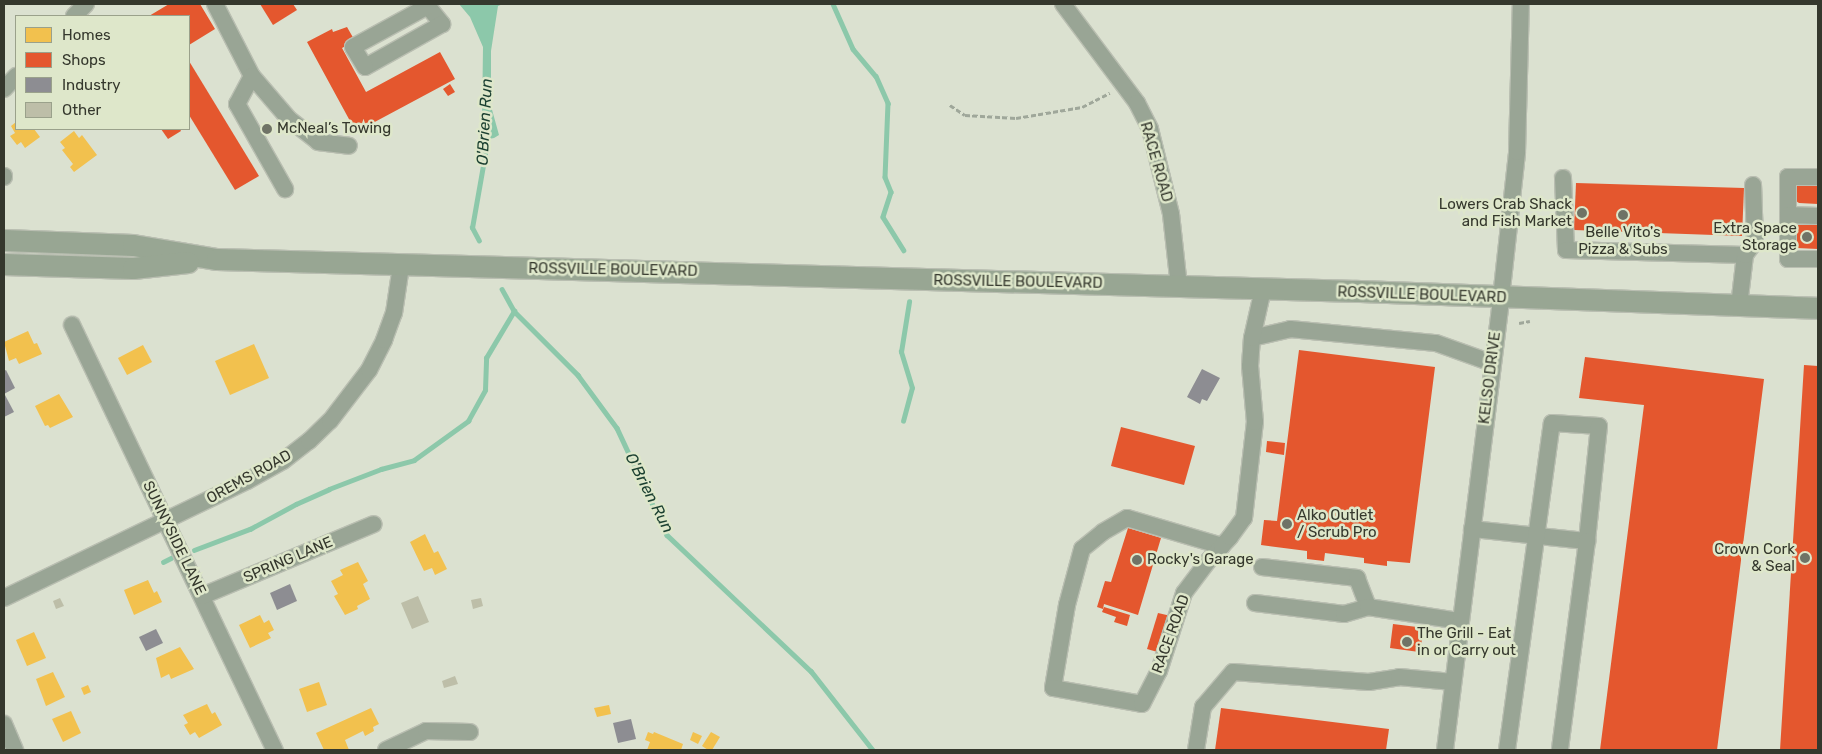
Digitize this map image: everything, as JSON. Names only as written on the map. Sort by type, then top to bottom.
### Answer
[{"type":"main road","name":"ROSSVILLE BOULEVARD","points":[[4,240],[132,245],[217,259],[401,266],[1179,286],[1818,308]]},
{"type":"main road","name":"ROSSVILLE BOULEVARD","points":[[4,264],[132,268],[217,259]]},
{"type":"street","points":[[75,15],[86,4]]},
{"type":"street","points":[[215,4],[252,76],[289,118],[318,142],[350,146]]},
{"type":"street","name":"RACE ROAD","points":[[1063,4],[1137,103],[1150,129],[1163,176],[1173,230],[1179,286]]},
{"type":"street","name":"KELSO DRIVE","points":[[1445,750],[1501,298],[1517,152],[1521,4]]},
{"type":"street","points":[[427,5],[442,24],[365,67],[353,47],[427,5]]},
{"type":"street","points":[[252,76],[237,104],[284,189]]},
{"type":"street","points":[[4,89],[15,77]]},
{"type":"street","points":[[1818,177],[1788,177],[1788,259],[1818,259]]},
{"type":"street","points":[[1563,178],[1566,250],[1745,255]]},
{"type":"street","points":[[1739,306],[1745,255],[1755,241],[1753,185]]},
{"type":"street","points":[[1788,214],[1818,216]]},
{"type":"street","name":"OREMS ROAD","points":[[4,598],[247,481],[283,461],[308,441],[330,420],[369,370],[384,340],[394,313],[401,266]]},
{"type":"street","name":"RACE ROAD","points":[[1222,546],[1127,518],[1102,532],[1082,549],[1067,605],[1053,688],[1142,704],[1159,671],[1184,593],[1222,546],[1244,518],[1255,422],[1250,366],[1252,338],[1263,289]]},
{"type":"street","name":"SUNNYSIDE LANE","points":[[72,325],[275,750]]},
{"type":"street","points":[[1252,338],[1290,329],[1427,342],[1436,343],[1492,362]]},
{"type":"street","points":[[1507,750],[1535,536],[1552,424],[1598,426],[1588,542],[1560,750]]},
{"type":"street","name":"SPRING LANE","points":[[202,596],[374,524]]},
{"type":"street","points":[[1472,529],[1588,542]]},
{"type":"street","points":[[1262,567],[1358,578],[1368,607]]},
{"type":"street","points":[[1254,603],[1344,614],[1368,607],[1460,620]]},
{"type":"street","points":[[1196,750],[1203,707],[1233,672],[1369,682],[1399,676],[1453,682]]},
{"type":"street","points":[[4,724],[15,750]]},
{"type":"street","points":[[386,750],[426,731],[470,732]]},
{"type":"path","points":[[950,105],[964,115],[1016,118],[1082,107],[1124,86]]},
{"type":"path","points":[[1519,323],[1530,322]]},
{"type":"water","points":[[459,4],[503,4],[498,6],[491,51],[491,106],[499,135],[494,138],[489,139],[482,121],[483,47],[470,17]]},
{"type":"building: Homes","points":[[15,123],[15,130],[35,130],[40,137],[25,148],[21,142],[17,145],[10,136],[15,133],[11,126]]},
{"type":"building: Homes","points":[[74,131],[79,138],[82,135],[97,155],[74,172],[70,167],[73,164],[62,150],[65,148],[60,142]]},
{"type":"building: Homes","points":[[28,331],[34,344],[37,343],[42,354],[19,364],[16,358],[9,361],[4,342]]},
{"type":"building: Homes","points":[[254,344],[269,378],[230,395],[215,361]]},
{"type":"building: Homes","points":[[143,345],[152,362],[127,375],[118,358]]},
{"type":"building: Homes","points":[[59,394],[73,417],[50,428],[48,425],[45,426],[35,406]]},
{"type":"building: Homes","points":[[425,534],[434,553],[438,551],[447,569],[435,575],[432,568],[424,571],[410,542]]},
{"type":"building: Homes","points":[[358,562],[368,581],[363,584],[370,599],[357,606],[358,609],[345,615],[334,596],[338,594],[331,581],[343,575],[340,570]]},
{"type":"building: Homes","points":[[148,580],[154,593],[157,591],[162,602],[134,615],[124,590]]},
{"type":"building: Homes","points":[[260,615],[264,623],[269,620],[274,630],[268,633],[271,638],[250,648],[239,625]]},
{"type":"building: Homes","points":[[34,632],[46,658],[27,666],[16,640]]},
{"type":"building: Homes","points":[[180,647],[194,669],[171,679],[169,674],[161,678],[156,658]]},
{"type":"building: Homes","points":[[53,672],[65,697],[46,706],[36,679]]},
{"type":"building: Homes","points":[[319,682],[327,705],[307,712],[299,689]]},
{"type":"building: Homes","points":[[88,685],[91,692],[84,695],[81,688]]},
{"type":"building: Homes","points":[[207,704],[212,714],[215,712],[222,725],[199,738],[195,732],[190,735],[184,725],[188,723],[183,715]]},
{"type":"building: Homes","points":[[609,705],[611,714],[597,717],[594,708]]},
{"type":"building: Homes","points":[[371,708],[379,724],[373,727],[374,731],[365,736],[363,731],[345,740],[349,750],[324,750],[316,733]]},
{"type":"building: Homes","points":[[71,711],[81,733],[63,742],[52,719]]},
{"type":"building: Homes","points":[[648,732],[653,734],[654,732],[683,744],[681,750],[647,750],[650,742],[645,740]]},
{"type":"building: Homes","points":[[693,732],[702,736],[698,744],[690,740]]},
{"type":"building: Homes","points":[[711,732],[720,737],[712,750],[708,750],[702,746]]},
{"type":"building: Shops","points":[[169,4],[200,4],[215,29],[190,44],[190,15],[151,15]]},
{"type":"building: Shops","points":[[260,4],[293,4],[297,10],[273,25]]},
{"type":"building: Shops","points":[[347,27],[355,41],[342,48],[366,92],[440,52],[455,79],[356,132],[307,42],[332,29],[333,32]]},
{"type":"building: Shops","points":[[190,63],[259,176],[235,190],[190,117]]},
{"type":"building: Shops","points":[[450,84],[455,92],[448,96],[443,89]]},
{"type":"building: Shops","points":[[162,130],[180,130],[181,131],[168,139]]},
{"type":"building: Shops","points":[[1576,183],[1744,188],[1742,236],[1574,230]]},
{"type":"building: Shops","name":"Extra Space Storage","points":[[1799,183],[1818,184],[1818,204],[1799,203],[1796,201]]},
{"type":"building: Shops","name":"Extra Space Storage","points":[[1798,225],[1818,225],[1818,249],[1797,248],[1795,246]]},
{"type":"building: Shops","points":[[1299,350],[1435,367],[1410,563],[1387,561],[1387,566],[1364,563],[1364,558],[1325,553],[1324,561],[1307,559],[1307,551],[1261,545],[1264,520],[1277,521]]},
{"type":"building: Shops","points":[[1585,357],[1764,379],[1717,750],[1600,750],[1644,405],[1579,398]]},
{"type":"building: Shops","name":"Crown Cork & Seal","points":[[1804,365],[1818,366],[1818,750],[1780,750]]},
{"type":"building: Shops","points":[[1121,427],[1195,446],[1184,485],[1111,466]]},
{"type":"building: Shops","points":[[1267,441],[1285,443],[1284,455],[1266,452]]},
{"type":"building: Shops","name":"Rocky's Garage","points":[[1128,528],[1161,538],[1138,615],[1104,604],[1103,609],[1097,607],[1105,581],[1111,582]]},
{"type":"building: Shops","points":[[1104,607],[1130,615],[1127,626],[1114,622],[1116,617],[1102,612]]},
{"type":"building: Shops","points":[[1158,613],[1171,616],[1161,653],[1147,649]]},
{"type":"building: Shops","name":"The Grill - Eat in or Carry out","points":[[1393,624],[1425,628],[1419,652],[1390,648]]},
{"type":"building: Shops","points":[[1221,708],[1389,729],[1386,750],[1215,750]]},
{"type":"building: Industry","points":[[1202,369],[1220,378],[1207,401],[1202,399],[1200,404],[1187,397]]},
{"type":"building: Industry","points":[[6,370],[15,388],[4,394],[4,371]]},
{"type":"building: Industry","points":[[4,396],[14,412],[4,417]]},
{"type":"building: Industry","points":[[290,584],[297,601],[277,610],[270,593]]},
{"type":"building: Industry","points":[[156,629],[163,643],[146,651],[139,637]]},
{"type":"building: Industry","points":[[631,719],[636,739],[618,743],[613,723]]},
{"type":"building: Other","points":[[418,596],[429,622],[412,629],[401,603]]},
{"type":"building: Other","points":[[60,598],[64,606],[56,609],[53,601]]},
{"type":"building: Other","points":[[481,598],[483,606],[473,609],[471,600]]},
{"type":"building: Other","points":[[455,676],[458,684],[444,688],[442,681]]},
{"type":"waterway","points":[[833,4],[853,49],[876,76],[888,103],[885,177],[891,192],[883,217],[904,250]]},
{"type":"waterway","name":"O'Brien Run","points":[[479,241],[472,228],[485,154],[486,128]]},
{"type":"waterway","name":"O'Brien Run","points":[[502,289],[514,311],[578,375],[617,428],[667,535],[811,671],[873,750]]},
{"type":"waterway","points":[[903,421],[912,388],[901,352],[909,302]]},
{"type":"waterway","points":[[194,550],[250,529],[296,504],[329,489],[381,469],[414,460],[468,421],[485,390],[486,358],[514,311]]},
{"type":"waterway","points":[[163,562],[171,558]]},
{"type":"place","name":"McNeal’s Towing","points":[[267,129]]},
{"type":"place","name":"Lowers Crab Shack and Fish Market","points":[[1582,213]]},
{"type":"place","name":"Belle Vito's Pizza & Subs","points":[[1623,215]]},
{"type":"place","name":"Extra Space Storage","points":[[1807,237]]},
{"type":"place","name":"Alko Outlet / Scrub Pro","points":[[1287,524]]},
{"type":"place","name":"Crown Cork & Seal","points":[[1805,558]]},
{"type":"place","name":"Rocky's Garage","points":[[1137,560]]},
{"type":"place","name":"The Grill - Eat in or Carry out","points":[[1407,642]]}]
